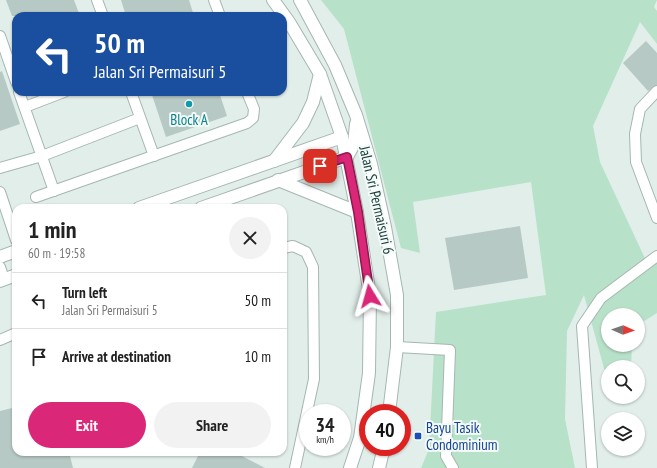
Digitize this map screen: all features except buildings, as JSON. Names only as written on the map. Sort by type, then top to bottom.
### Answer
[{"type":"street","name":"Jalan Sri Permaisuri 6","points":[[273,0],[282,12]]},
{"type":"street","name":"Jalan Sri Permaisuri 6","points":[[300,0],[335,65],[356,115],[371,164],[385,227],[397,294],[397,347],[390,404]]},
{"type":"street","name":"Jalan Sri Permaisuri 6","points":[[287,19],[320,74],[342,137],[358,212],[370,296],[369,373],[360,438],[350,468]]},
{"type":"street","points":[[274,160],[303,123],[313,102],[320,74]]},
{"type":"street","points":[[211,204],[347,157],[354,144],[356,115]]},
{"type":"street","points":[[150,204],[342,137],[354,144],[371,164]]},
{"type":"street","points":[[278,180],[358,212]]},
{"type":"street","points":[[0,257],[12,252]]},
{"type":"street","points":[[2,280],[12,276]]},
{"type":"street","points":[[379,468],[382,456]]},
{"type":"lane","points":[[98,0],[102,12]]},
{"type":"lane","points":[[214,0],[218,12]]},
{"type":"lane","points":[[0,36],[12,60]]},
{"type":"lane","points":[[657,91],[640,109],[635,134],[636,162],[657,218]]},
{"type":"lane","points":[[21,96],[54,191]]},
{"type":"lane","points":[[25,107],[54,96]]},
{"type":"lane","points":[[132,96],[154,156]]},
{"type":"lane","points":[[36,197],[247,123],[253,118],[254,109],[249,96]]},
{"type":"lane","points":[[0,168],[42,156],[140,118]]},
{"type":"lane","points":[[0,192],[12,228]]},
{"type":"lane","points":[[287,247],[292,246],[306,252],[313,267],[314,379],[295,468]]},
{"type":"lane","points":[[592,468],[582,326],[601,298],[657,256]]},
{"type":"lane","points":[[0,267],[2,280]]},
{"type":"lane","points":[[0,340],[12,335]]},
{"type":"lane","points":[[397,347],[450,350],[446,456],[454,468]]},
{"type":"green space","points":[[321,0],[657,0],[654,7],[657,11],[657,44],[640,22],[593,126],[600,162],[649,267],[657,263],[657,313],[645,321],[645,308],[601,308],[601,352],[632,352],[631,360],[602,360],[584,295],[567,331],[565,419],[575,468],[421,468],[429,449],[436,312],[546,295],[531,182],[413,202],[420,253],[401,248],[344,29]]},
{"type":"place","name":"Block A","points":[[189,104]]},
{"type":"place","name":"Bayu Tasik Condominium","points":[[418,436]]},
{"type":"route","points":[[320,166],[347,157],[358,212],[370,296]]}]
